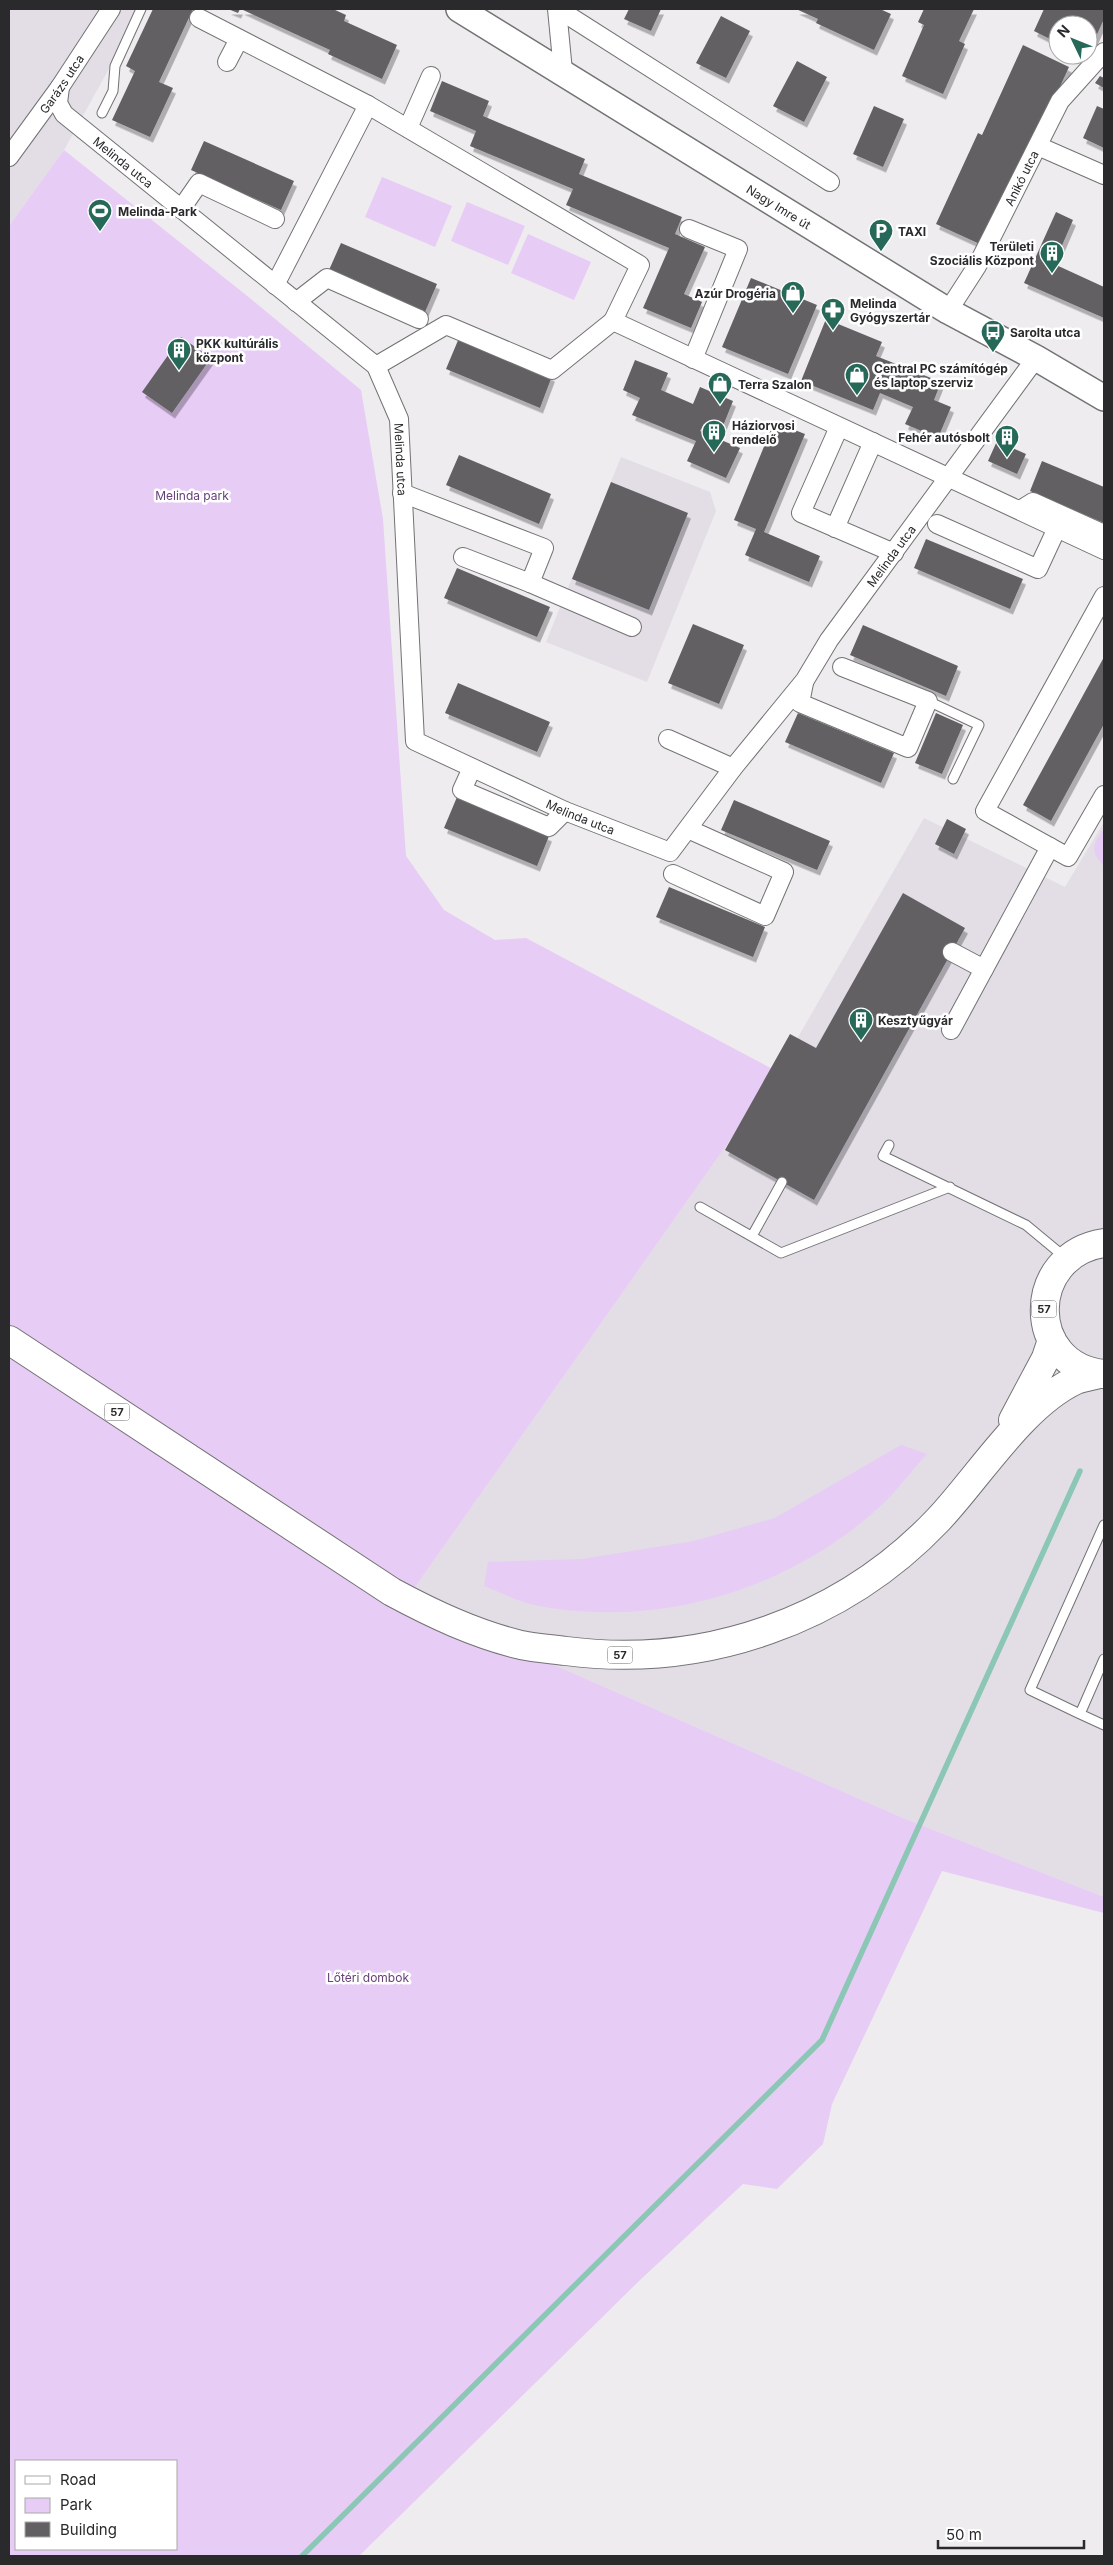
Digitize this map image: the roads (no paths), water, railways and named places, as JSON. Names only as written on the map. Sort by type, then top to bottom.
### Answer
[{"type":"main road","name":"57","points":[[1102,1374],[1085,1370],[1072,1362],[1052,1340],[1046,1326],[1045,1297],[1057,1270],[1067,1259],[1079,1250],[1104,1243]]},
{"type":"main road","name":"57","points":[[9,1340],[384,1586],[430,1612],[456,1623],[522,1645],[600,1655],[658,1654],[712,1647],[764,1632],[822,1607],[854,1590],[882,1571],[939,1520],[992,1456],[1025,1421],[1058,1391],[1076,1380],[1102,1374]]},
{"type":"main road","name":"57","points":[[992,1456],[1031,1390],[1052,1340]]},
{"type":"street","name":"Garázs utca","points":[[9,157],[60,88],[111,9]]},
{"type":"street","name":"Nagy Imre út","points":[[459,9],[948,311],[1036,358],[1104,398]]},
{"type":"street","points":[[558,9],[563,72]]},
{"type":"street","points":[[558,9],[830,182]]},
{"type":"street","points":[[199,18],[368,105],[640,264],[612,322],[552,370],[446,325],[376,366]]},
{"type":"street","points":[[227,62],[239,39]]},
{"type":"street","name":"Anikó utca","points":[[948,311],[976,266],[1060,100],[1104,52]]},
{"type":"street","points":[[408,128],[431,76]]},
{"type":"street","name":"Melinda utca","points":[[60,88],[58,103],[64,114],[376,366],[399,419],[415,741],[565,811],[670,852],[733,768],[805,680],[829,640],[950,478],[1036,358]]},
{"type":"street","points":[[275,285],[368,105]]},
{"type":"street","points":[[1038,146],[1104,175]]},
{"type":"street","points":[[181,209],[199,183],[276,219]]},
{"type":"street","points":[[690,228],[738,249],[693,359]]},
{"type":"street","points":[[296,302],[327,278],[419,319]]},
{"type":"street","points":[[612,322],[1104,550]]},
{"type":"street","points":[[839,427],[801,513],[894,553]]},
{"type":"street","points":[[835,528],[873,442]]},
{"type":"street","points":[[402,493],[544,548],[530,583]]},
{"type":"street","points":[[1020,510],[1033,502],[1104,534]]},
{"type":"street","points":[[937,524],[1038,569],[1057,528]]},
{"type":"street","points":[[463,557],[530,583],[632,627]]},
{"type":"street","points":[[1104,596],[985,811],[1068,857],[1104,795]]},
{"type":"street","points":[[805,680],[800,703],[908,748],[928,701],[842,667]]},
{"type":"street","points":[[668,740],[733,768]]},
{"type":"street","points":[[472,768],[462,790],[549,826],[565,811]]},
{"type":"street","points":[[673,874],[765,916],[784,872],[688,829]]},
{"type":"street","points":[[951,1030],[1050,847]]},
{"type":"street","points":[[952,952],[984,969]]},
{"type":"lane","points":[[102,113],[113,91],[115,66],[141,9]]},
{"type":"lane","points":[[928,701],[979,725],[954,779]]},
{"type":"lane","points":[[888,1145],[883,1156],[1026,1225],[1067,1259]]},
{"type":"lane","points":[[752,1236],[782,1182]]},
{"type":"lane","points":[[700,1207],[781,1253],[950,1187]]},
{"type":"lane","points":[[1104,1525],[1030,1690],[1104,1725]]},
{"type":"lane","points":[[1080,1714],[1104,1659]]},
{"type":"waterway","points":[[302,2556],[822,2040],[1080,1471]]},
{"type":"place","name":"Melinda-Park","points":[[100,232]]},
{"type":"place","name":"TAXI","points":[[881,252]]},
{"type":"place","name":"Területi Szociális Központ","points":[[1052,274]]},
{"type":"place","name":"Azúr Drogéria","points":[[793,314]]},
{"type":"place","name":"Melinda Gyógyszertár","points":[[833,331]]},
{"type":"place","name":"Sarolta utca","points":[[993,353]]},
{"type":"place","name":"PKK kultúrális központ","points":[[179,371]]},
{"type":"place","name":"Central PC számítógép és laptop szerviz","points":[[857,396]]},
{"type":"place","name":"Terra Szalon","points":[[720,405]]},
{"type":"place","name":"Háziorvosi rendelő","points":[[714,453]]},
{"type":"place","name":"Fehér autósbolt","points":[[1007,458]]},
{"type":"place","name":"Kesztyűgyár","points":[[861,1041]]},
{"type":"park label","name":"Melinda park","points":[[192,495]]},
{"type":"park label","name":"Lőtéri dombok","points":[[368,1977]]}]
